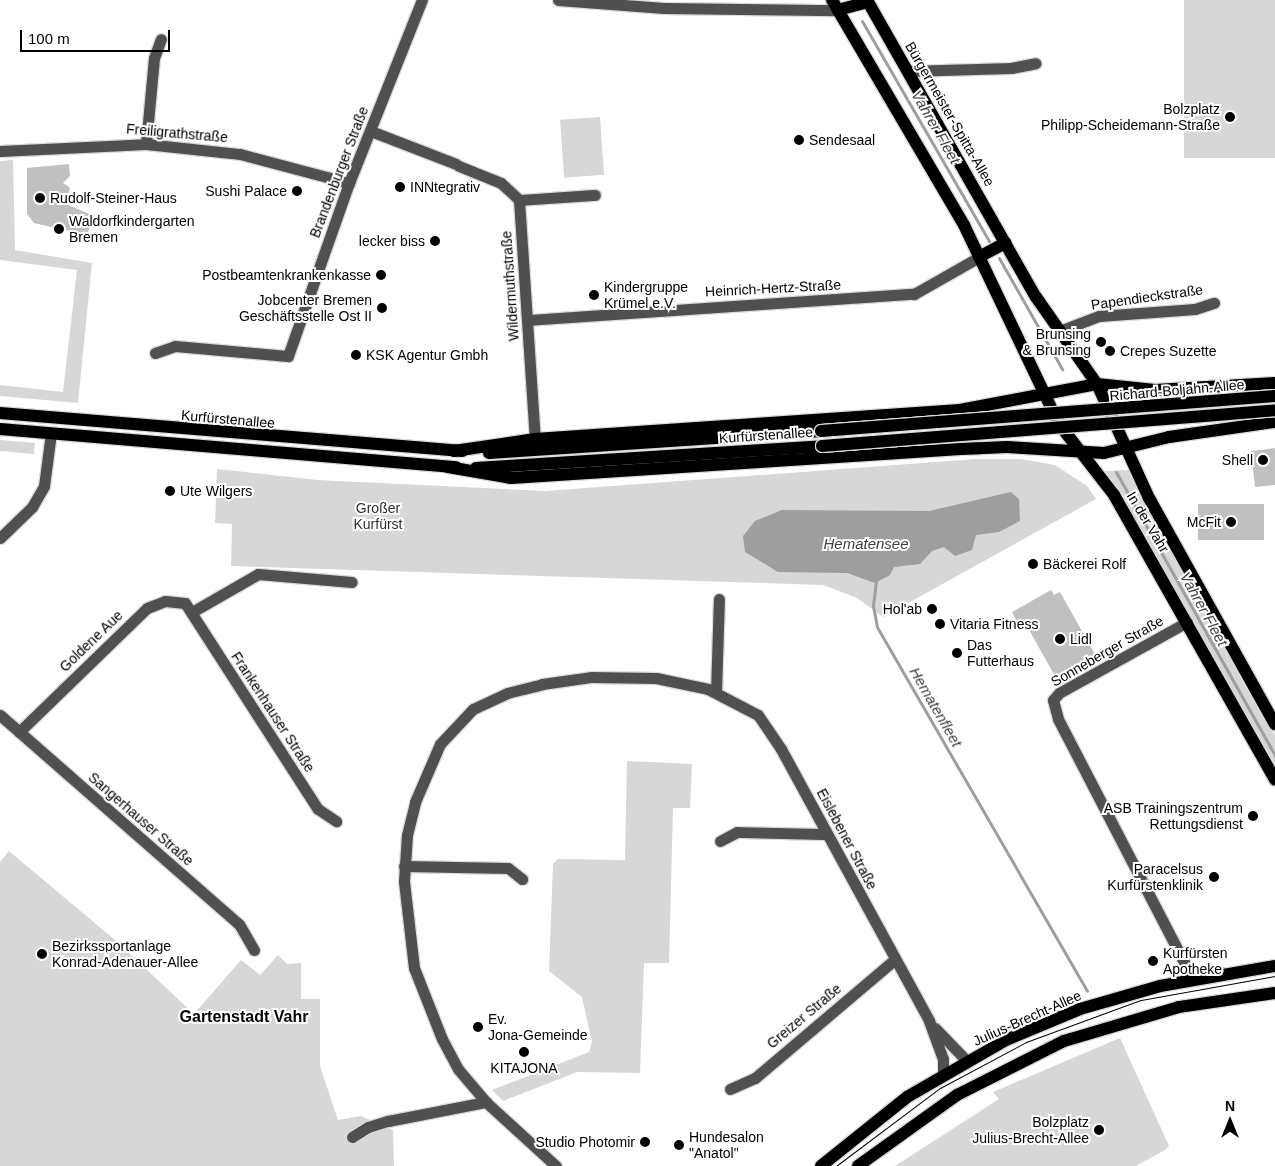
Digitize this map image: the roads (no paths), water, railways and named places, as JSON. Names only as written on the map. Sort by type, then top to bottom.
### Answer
[{"type":"main road","name":"Bürgermeister-Spitta-Allee","points":[[1045,391],[993,249],[907,71],[868,1],[835,5],[993,249],[1097,384],[1129,448]]},
{"type":"main road","name":"Richard-Boljahn-Allee","points":[[1045,391],[1097,384],[1155,390],[1275,382]]},
{"type":"main road","name":"Kurfürstenallee","points":[[454,451],[535,439],[960,410],[1045,391]]},
{"type":"main road","name":"In der Vahr","points":[[1045,391],[1059,424],[1114,495],[1275,780]]},
{"type":"main road","name":"Richard-Boljahn-Allee","points":[[1081,414],[1275,396]]},
{"type":"main road","name":"Richard-Boljahn-Allee","points":[[1087,427],[1275,410]]},
{"type":"main road","name":"Kurfürstenallee","points":[[0,413],[454,451],[550,451],[1081,414]]},
{"type":"main road","points":[[1129,448],[1169,437],[1275,422]]},
{"type":"main road","name":"Kurfürstenallee","points":[[448,467],[536,465],[1087,427]]},
{"type":"main road","name":"Kurfürstenallee","points":[[0,429],[448,467],[511,478],[961,449],[1007,447],[1080,452],[1129,448]]},
{"type":"main road","name":"In der Vahr","points":[[1129,448],[1149,498],[1275,724]]},
{"type":"main road","name":"Julius-Brecht-Allee","points":[[821,1166],[890,1108],[943,1074],[1080,1009],[1193,979],[1275,966]]},
{"type":"main road","points":[[858,1166],[957,1095],[1064,1041],[1179,1007],[1275,993]]},
{"type":"street","name":"Brandenburger Straße","points":[[155,353],[175,346],[288,356],[349,183],[422,0]]},
{"type":"street","points":[[558,0],[764,11],[835,5]]},
{"type":"street","points":[[146,144],[154,58],[161,39]]},
{"type":"street","points":[[907,71],[1012,68],[1036,63]]},
{"type":"street","points":[[370,131],[501,183],[519,200],[595,195]]},
{"type":"street","name":"Freiligrathstraße","points":[[0,151],[146,144],[240,154],[349,183]]},
{"type":"street","name":"Wildermuthstraße","points":[[519,200],[535,439]]},
{"type":"street","name":"Heinrich-Hertz-Straße","points":[[528,320],[914,294],[993,249]]},
{"type":"street","name":"Papendieckstraße","points":[[1057,332],[1099,316],[1195,309],[1214,303]]},
{"type":"street","points":[[0,538],[32,507],[44,486],[51,433]]},
{"type":"street","points":[[192,612],[258,574],[352,582]]},
{"type":"street","points":[[716,692],[719,599]]},
{"type":"street","name":"Goldene Aue","points":[[19,732],[147,608],[172,602],[185,603],[192,612]]},
{"type":"street","name":"Frankenhauser Straße","points":[[192,612],[318,809],[336,821]]},
{"type":"street","name":"Sonneberger Straße","points":[[1187,622],[1059,693],[1053,700],[1058,719],[1193,979]]},
{"type":"street","name":"Eislebener Straße","points":[[556,1166],[486,1102],[458,1069],[422,994],[408,943],[404,866],[410,822],[428,764],[452,729],[480,706],[507,693],[591,677],[656,678],[716,692],[758,715],[781,749],[894,960],[929,1021],[943,1059],[943,1074]]},
{"type":"street","name":"Sangerhauser Straße","points":[[0,715],[239,924],[254,950]]},
{"type":"street","points":[[720,841],[737,832],[826,834]]},
{"type":"street","points":[[404,866],[508,868],[522,879]]},
{"type":"street","name":"Greizer Straße","points":[[730,1089],[755,1078],[894,960]]},
{"type":"street","name":"Eislebener Straße","points":[[929,1021],[967,1061]]},
{"type":"street","points":[[352,1137],[368,1127],[388,1121],[486,1102]]},
{"type":"water","name":"Hematensee","points":[[1011,492],[1019,499],[1020,521],[999,532],[976,535],[972,550],[955,556],[944,547],[932,551],[920,564],[894,567],[890,575],[875,583],[847,573],[778,572],[745,552],[743,536],[755,521],[782,510],[929,511]]},
{"type":"waterway","name":"Vahrer Fleet","points":[[862,21],[991,244]]},
{"type":"waterway","name":"Vahrer Fleet","points":[[999,258],[1062,369]]},
{"type":"waterway","name":"Vahrer Fleet","points":[[1116,472],[1275,755]]},
{"type":"waterway","name":"Hematenfleet","points":[[876,581],[873,606],[877,627],[1087,991]]},
{"type":"tram line","points":[[836,1166],[940,1088],[1026,1042],[1141,1000],[1275,976]]},
{"type":"place","name":"Bolzplatz Philipp-Scheidemann-Straße","points":[[1230,117]]},
{"type":"place","name":"Sendesaal","points":[[799,140]]},
{"type":"place","name":"INNtegrativ","points":[[400,187]]},
{"type":"place","name":"Sushi Palace","points":[[297,191]]},
{"type":"place","name":"Rudolf-Steiner-Haus","points":[[40,198]]},
{"type":"place","name":"Waldorfkindergarten Bremen","points":[[59,229]]},
{"type":"place","name":"lecker biss","points":[[435,241]]},
{"type":"place","name":"Postbeamtenkrankenkasse","points":[[381,275]]},
{"type":"place","name":"Kindergruppe Krümel e.V.","points":[[594,295]]},
{"type":"place","name":"Jobcenter Bremen Geschäftsstelle Ost II","points":[[382,308]]},
{"type":"place","name":"Brunsing & Brunsing","points":[[1101,342]]},
{"type":"place","name":"Crepes Suzette","points":[[1110,351]]},
{"type":"place","name":"KSK Agentur Gmbh","points":[[356,355]]},
{"type":"place","name":"Shell","points":[[1263,460]]},
{"type":"place","name":"Ute Wilgers","points":[[170,491]]},
{"type":"place","name":"McFit","points":[[1231,522]]},
{"type":"place","name":"Bäckerei Rolf","points":[[1033,564]]},
{"type":"place","name":"Hol'ab","points":[[932,609]]},
{"type":"place","name":"Vitaria Fitness","points":[[940,624]]},
{"type":"place","name":"Lidl","points":[[1060,639]]},
{"type":"place","name":"Das Futterhaus","points":[[957,653]]},
{"type":"place","name":"ASB Trainingszentrum Rettungsdienst","points":[[1253,816]]},
{"type":"place","name":"Paracelsus Kurfürstenklinik","points":[[1214,877]]},
{"type":"place","name":"Bezirkssportanlage Konrad-Adenauer-Allee","points":[[42,954]]},
{"type":"place","name":"Kurfürsten Apotheke","points":[[1153,961]]},
{"type":"place","name":"Ev. Jona-Gemeinde","points":[[478,1027]]},
{"type":"place","name":"KITAJONA","points":[[524,1052]]},
{"type":"place","name":"Bolzplatz Julius-Brecht-Allee","points":[[1099,1130]]},
{"type":"place","name":"Studio Photomir","points":[[645,1142]]},
{"type":"place","name":"Hundesalon \"Anatol\"","points":[[679,1145]]},
{"type":"district","name":"Gartenstadt Vahr","points":[[244,1017]]},
{"type":"park label","name":"Großer Kurfürst","points":[[378,516]]}]
